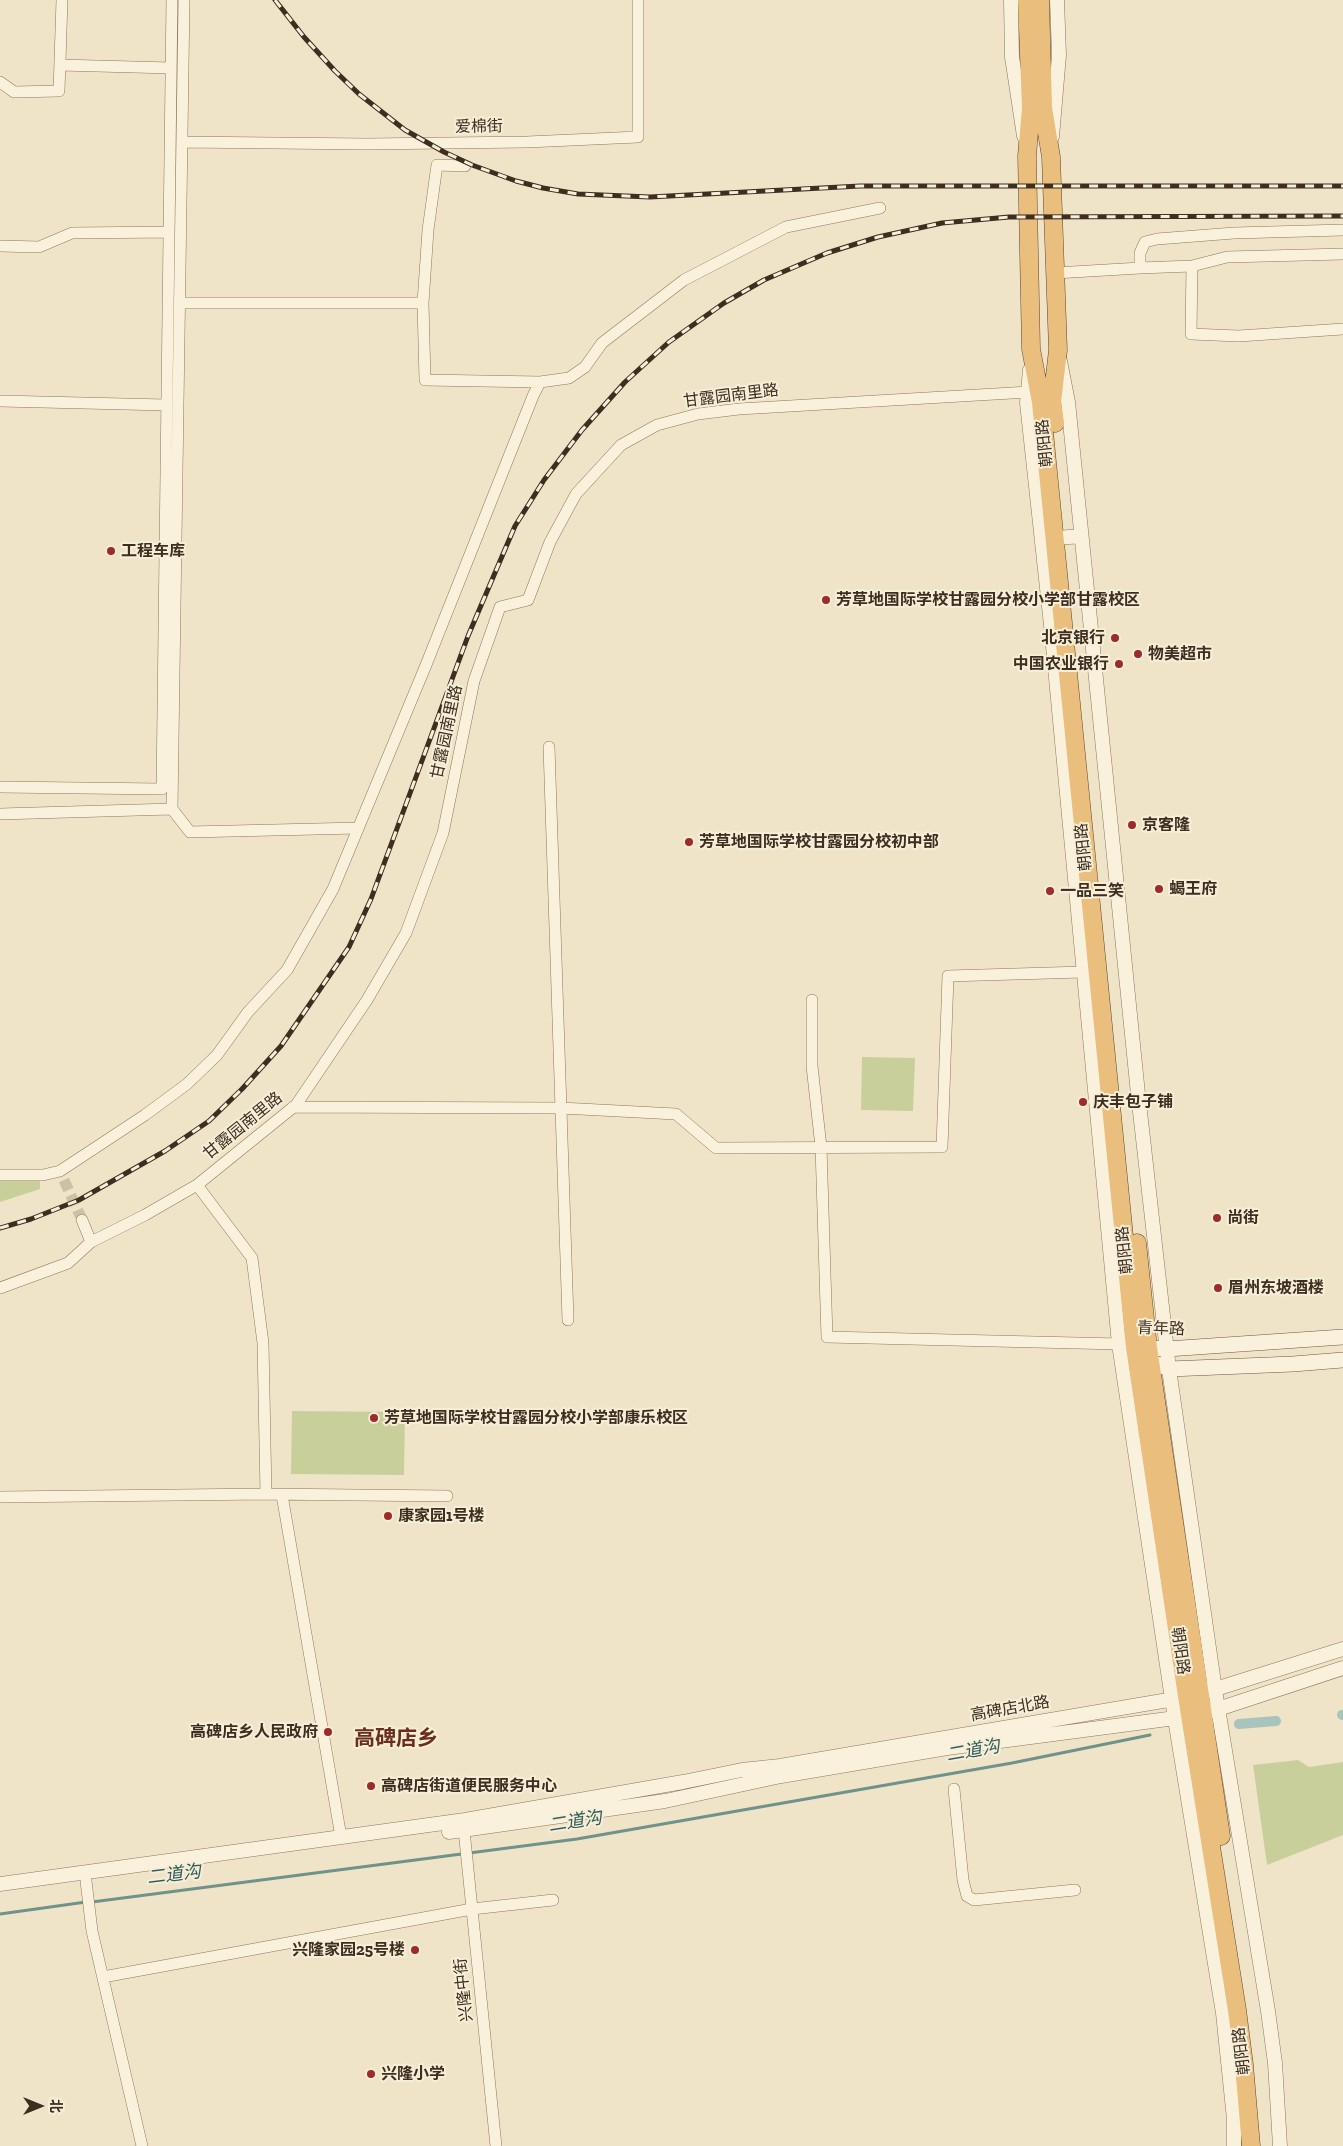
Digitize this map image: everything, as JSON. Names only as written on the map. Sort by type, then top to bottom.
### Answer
[{"type":"highway","name":"朝阳路","points":[[1027,0],[1031,108],[1027,156],[1032,349],[1061,537],[1100,892],[1137,1351],[1196,1715],[1237,2010],[1248,2101],[1250,2146]]},
{"type":"highway","name":"朝阳路","points":[[1040,0],[1043,108],[1051,157],[1058,350],[1052,402],[1061,537]]},
{"type":"highway","name":"朝阳路","points":[[1196,1715],[1249,2028],[1260,2118],[1260,2146]]},
{"type":"main road","name":"青年路","points":[[1137,1351],[1343,1337]]},
{"type":"main road","name":"青年路","points":[[1137,1351],[1169,1369],[1343,1360]]},
{"type":"street","points":[[0,82],[14,92],[59,91],[62,0]]},
{"type":"street","points":[[0,787],[162,790],[172,0]]},
{"type":"street","points":[[184,0],[172,809],[190,832],[358,828]]},
{"type":"street","name":"爱棉街","points":[[183,142],[366,144],[527,142],[638,137],[638,0]]},
{"type":"street","name":"朝阳路","points":[[1010,0],[1012,57],[1027,156]]},
{"type":"street","name":"朝阳路","points":[[1051,157],[1058,55],[1057,0]]},
{"type":"street","points":[[60,65],[171,68]]},
{"type":"street","points":[[465,166],[437,165],[428,230],[423,303],[424,380],[540,382],[569,378],[585,367],[602,343],[684,280],[746,246],[786,227],[880,208]]},
{"type":"street","points":[[1140,268],[1140,253],[1146,242],[1157,239],[1234,233],[1343,230]]},
{"type":"street","points":[[0,246],[39,247],[72,233],[169,232]]},
{"type":"street","points":[[1055,273],[1192,266],[1227,256],[1343,254]]},
{"type":"street","points":[[1192,266],[1191,334],[1239,336],[1343,329]]},
{"type":"street","points":[[180,303],[423,303]]},
{"type":"street","name":"朝阳路","points":[[1032,349],[1027,403],[1061,537],[1139,1104],[1169,1369],[1193,1695]]},
{"type":"street","points":[[0,1175],[62,1175],[187,1084],[217,1055],[248,1012],[287,970],[333,889],[426,666],[540,382]]},
{"type":"street","name":"甘露园南里路","points":[[0,1288],[68,1263],[91,1242],[145,1215],[197,1185],[293,1107],[367,1000],[406,933],[443,833],[474,681],[500,607],[528,600],[550,542],[576,494],[621,445],[657,424],[698,414],[739,408],[1029,392]]},
{"type":"street","points":[[0,401],[166,405]]},
{"type":"street","name":"朝阳路","points":[[1061,537],[1051,625],[1083,972],[1095,1080],[1196,1715],[1222,2013],[1233,2110],[1234,2146]]},
{"type":"street","points":[[549,747],[568,1320]]},
{"type":"street","points":[[0,814],[172,809]]},
{"type":"street","points":[[293,1107],[561,1108],[676,1114],[716,1148],[942,1147],[948,976],[1083,972]]},
{"type":"street","points":[[812,1000],[812,1066],[821,1147],[827,1337],[1137,1351]]},
{"type":"street","points":[[197,1185],[252,1258],[263,1342],[266,1494]]},
{"type":"street","points":[[82,1220],[91,1242]]},
{"type":"street","points":[[0,1496],[266,1494],[447,1496]]},
{"type":"street","points":[[282,1494],[341,1837]]},
{"type":"street","name":"高碑店北路","points":[[857,1759],[1193,1695],[1343,1649]]},
{"type":"street","name":"高碑店北路","points":[[857,1759],[1196,1715],[1343,1668]]},
{"type":"street","name":"朝阳路","points":[[1196,1715],[1268,2012],[1276,2081],[1280,2146]]},
{"type":"street","points":[[0,1884],[465,1820],[742,1770],[857,1759]]},
{"type":"street","points":[[0,1893],[87,1888],[645,1805],[715,1792],[857,1759]]},
{"type":"street","points":[[954,1789],[963,1880],[968,1896],[974,1900],[1074,1890]]},
{"type":"street","name":"兴隆中街","points":[[464,1832],[496,2146]]},
{"type":"street","points":[[87,1888],[89,1918],[142,2146]]},
{"type":"street","points":[[103,1977],[472,1909],[553,1900]]},
{"type":"green space","points":[[862,1057],[915,1058],[913,1111],[861,1110]]},
{"type":"green space","points":[[40,1178],[40,1189],[0,1202],[0,1180]]},
{"type":"green space","points":[[292,1411],[405,1412],[404,1475],[291,1474]]},
{"type":"green space","points":[[1298,1760],[1309,1767],[1343,1762],[1343,1835],[1267,1865],[1253,1765]]},
{"type":"waterway","name":"二道沟","points":[[1239,1724],[1276,1721]]},
{"type":"waterway","name":"二道沟","points":[[92,1902],[577,1839],[1012,1763],[1150,1735]]},
{"type":"waterway","name":"二道沟","points":[[0,1914],[86,1902]]},
{"type":"tunnel","points":[[64,1180],[82,1220]]},
{"type":"railway","points":[[275,0],[304,37],[335,71],[359,94],[405,130],[472,165],[516,181],[543,188],[578,194],[650,197],[860,186],[1343,186]]},
{"type":"railway","points":[[0,1228],[31,1219],[79,1200],[165,1151],[209,1121],[242,1089],[281,1046],[349,947],[371,899],[468,636],[515,526],[544,480],[582,430],[625,382],[669,342],[724,303],[764,280],[827,253],[878,237],[942,223],[1009,217],[1343,216]]},
{"type":"place","name":"工程车库","points":[[111,551]]},
{"type":"place","name":"芳草地国际学校甘露园分校小学部甘露校区","points":[[826,600]]},
{"type":"place","name":"北京银行","points":[[1115,638]]},
{"type":"place","name":"物美超市","points":[[1138,654]]},
{"type":"place","name":"中国农业银行","points":[[1119,664]]},
{"type":"place","name":"京客隆","points":[[1132,825]]},
{"type":"place","name":"芳草地国际学校甘露园分校初中部","points":[[689,842]]},
{"type":"place","name":"蝎王府","points":[[1159,889]]},
{"type":"place","name":"一品三笑","points":[[1050,891]]},
{"type":"place","name":"庆丰包子铺","points":[[1083,1102]]},
{"type":"place","name":"尚街","points":[[1217,1218]]},
{"type":"place","name":"眉州东坡酒楼","points":[[1218,1288]]},
{"type":"place","name":"芳草地国际学校甘露园分校小学部康乐校区","points":[[374,1418]]},
{"type":"place","name":"康家园1号楼","points":[[388,1516]]},
{"type":"place","name":"高碑店乡人民政府","points":[[328,1732]]},
{"type":"place","name":"高碑店街道便民服务中心","points":[[371,1786]]},
{"type":"place","name":"兴隆家园25号楼","points":[[415,1950]]},
{"type":"place","name":"兴隆小学","points":[[371,2074]]},
{"type":"district","name":"高碑店乡","points":[[396,1739]]}]
